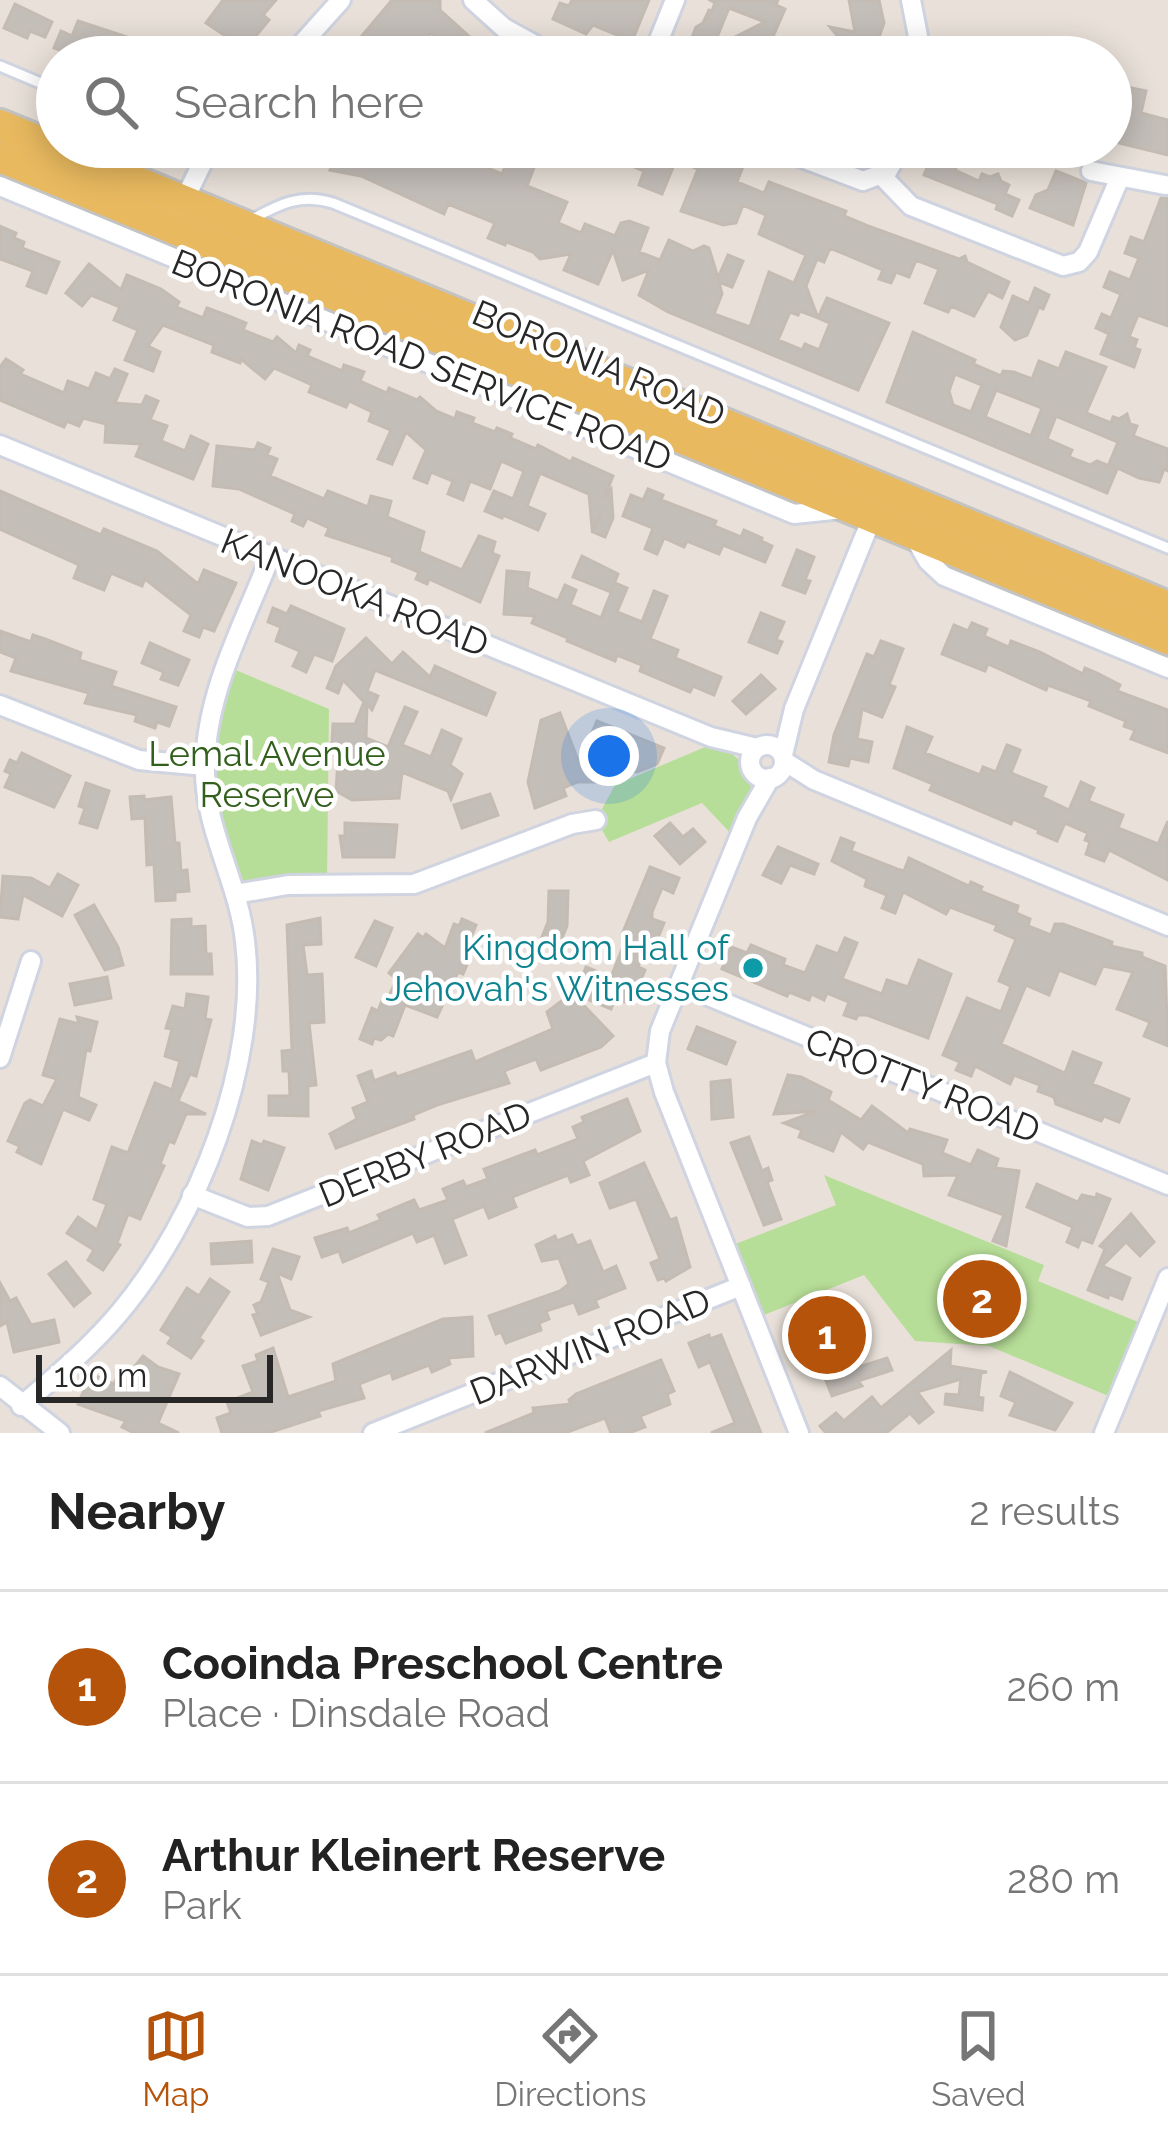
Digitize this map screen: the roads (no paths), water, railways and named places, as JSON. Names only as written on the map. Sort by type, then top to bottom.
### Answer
[{"type":"main road","name":"BORONIA ROAD","points":[[0,125],[36,140]]},
{"type":"main road","name":"BORONIA ROAD","points":[[0,158],[178,215],[868,505],[1168,607]]},
{"type":"main road","name":"BORONIA ROAD","points":[[101,168],[131,181],[178,215],[242,226],[868,505],[912,533],[1168,639]]},
{"type":"street","points":[[309,36],[341,0]]},
{"type":"street","points":[[473,0],[518,36]]},
{"type":"street","points":[[660,36],[675,0]]},
{"type":"street","points":[[911,0],[918,36]]},
{"type":"street","points":[[178,215],[200,168]]},
{"type":"street","points":[[825,168],[871,181],[891,168]]},
{"type":"street","points":[[1091,171],[1165,184]]},
{"type":"street","points":[[882,176],[911,206],[1063,266],[1079,262],[1088,252],[1120,177]]},
{"type":"street","name":"BORONIA ROAD SERVICE ROAD","points":[[0,186],[794,514],[868,505]]},
{"type":"street","name":"KANOOKA ROAD","points":[[0,445],[1168,926]]},
{"type":"street","points":[[800,1433],[656,1063],[660,1031],[768,762],[794,709],[868,505]]},
{"type":"street","points":[[912,533],[928,562],[944,576],[1168,668]]},
{"type":"street","points":[[21,1406],[90,1346],[122,1310],[193,1195],[226,1107],[246,1023],[247,958],[236,894],[210,818],[205,766],[221,678],[270,557]]},
{"type":"street","points":[[0,705],[139,760],[205,766]]},
{"type":"street","points":[[236,894],[288,885],[414,884],[572,824],[596,820]]},
{"type":"street","points":[[0,1058],[31,961]]},
{"type":"street","name":"CROTTY ROAD","points":[[679,984],[1168,1185]]},
{"type":"street","name":"DERBY ROAD","points":[[193,1195],[248,1217],[268,1216],[656,1063]]},
{"type":"street","points":[[1104,1433],[1168,1278]]},
{"type":"street","name":"DARWIN ROAD","points":[[373,1433],[741,1286]]},
{"type":"street","points":[[0,1386],[60,1433]]},
{"type":"lane","points":[[0,66],[36,81]]},
{"type":"lane","points":[[128,168],[131,181]]},
{"type":"lane","name":"BORONIA ROAD","points":[[242,226],[288,201],[311,198],[333,203],[1168,548]]},
{"type":"place","name":"Kingdom Hall of Jehovah's Witnesses","points":[[753,968]]},
{"type":"place","name":"Arthur Kleinert Reserve","points":[[982,1299]]},
{"type":"place","name":"Cooinda Preschool Centre","points":[[827,1335]]},
{"type":"park label","name":"Lemal Avenue Reserve","points":[[267,774]]}]
